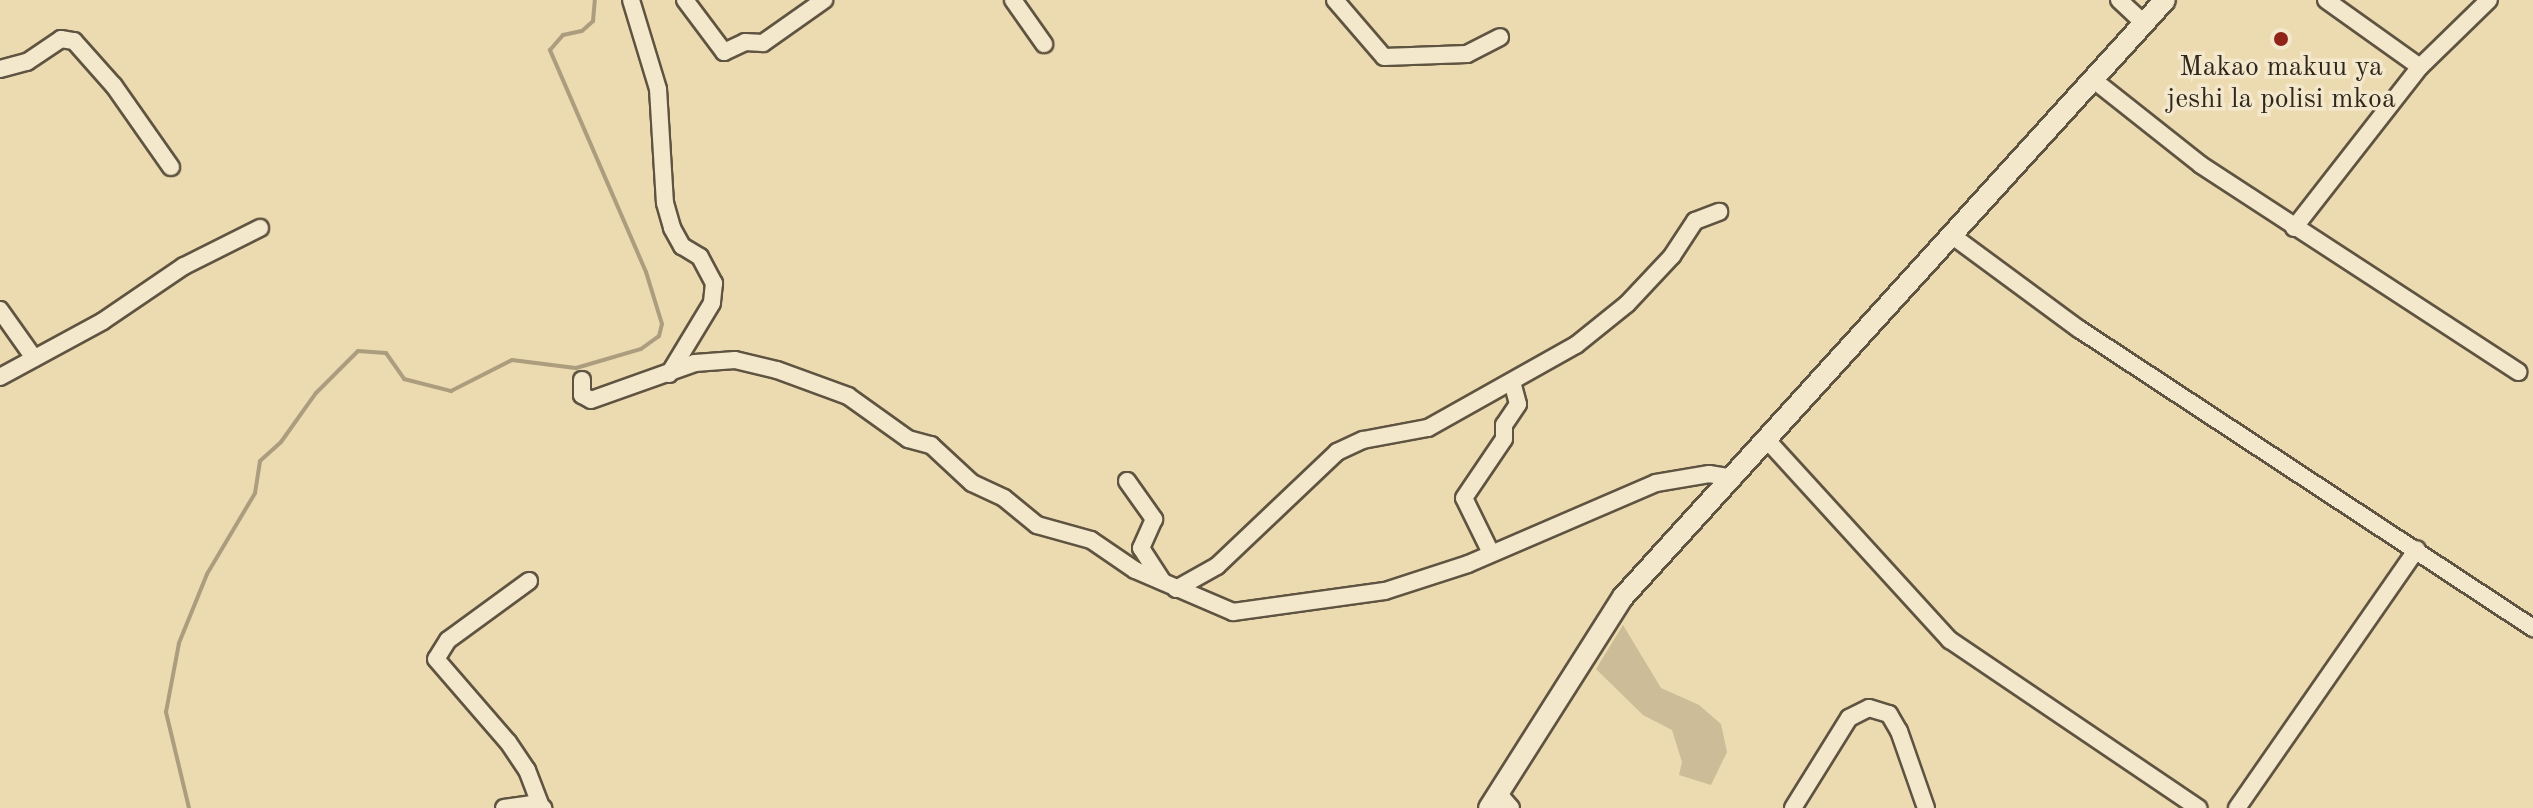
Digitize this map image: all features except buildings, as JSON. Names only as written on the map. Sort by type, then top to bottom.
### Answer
[{"type":"street","points":[[631,0],[658,89],[665,203],[672,228],[682,246],[700,257],[714,283],[712,303],[669,374]]},
{"type":"street","points":[[685,0],[724,52],[745,42],[763,43],[824,0]]},
{"type":"street","points":[[1013,0],[1044,44]]},
{"type":"street","points":[[1335,0],[1384,57],[1467,54],[1500,37]]},
{"type":"street","points":[[2119,0],[2144,23]]},
{"type":"street","points":[[1500,803],[1623,597],[1954,237],[2165,0]]},
{"type":"street","points":[[2326,0],[2420,67]]},
{"type":"street","points":[[2294,228],[2420,67],[2489,0]]},
{"type":"street","points":[[0,69],[27,62],[61,39],[74,41],[114,86],[171,167]]},
{"type":"street","points":[[2095,81],[2154,131],[2294,228],[2518,372]]},
{"type":"street","points":[[1170,586],[1217,566],[1337,452],[1363,440],[1428,428],[1588,337],[1672,256],[1695,221],[1719,212]]},
{"type":"street","points":[[0,377],[184,266],[260,228]]},
{"type":"street","points":[[1954,237],[2079,329],[2533,628]]},
{"type":"street","points":[[0,310],[34,358]]},
{"type":"street","points":[[582,380],[582,395],[591,400],[606,391],[669,374],[695,363],[735,360],[848,396],[908,439],[931,445],[972,483],[1004,498],[1024,517],[1091,540],[1170,586],[1221,610],[1280,608],[1385,591],[1491,553],[1656,483],[1709,474],[1734,478]]},
{"type":"street","points":[[1491,553],[1464,498],[1504,439],[1504,425],[1517,407],[1512,382]]},
{"type":"street","points":[[1768,441],[1950,640],[2198,808]]},
{"type":"street","points":[[1127,481],[1154,519],[1141,548],[1170,586]]},
{"type":"street","points":[[2237,808],[2417,549]]},
{"type":"street","points":[[504,808],[542,807],[527,770],[508,742],[436,656],[448,640],[529,581]]},
{"type":"street","points":[[1793,808],[1849,718],[1869,708],[1889,714],[1899,731],[1926,808]]},
{"type":"shaded area","points":[[1623,625],[1661,688],[1699,705],[1721,724],[1727,752],[1711,785],[1679,775],[1682,762],[1672,730],[1643,715],[1596,669]]},
{"type":"waterway","points":[[189,808],[166,712],[179,643],[207,574],[255,493],[260,461],[281,442],[316,393],[358,351],[386,353],[404,379],[451,391],[512,360],[576,368],[641,349],[659,336],[662,324],[646,272],[550,50],[563,35],[582,31],[593,21],[595,0]]},
{"type":"place","name":"Makao makuu ya jeshi la polisi mkoa","points":[[2281,39]]}]
